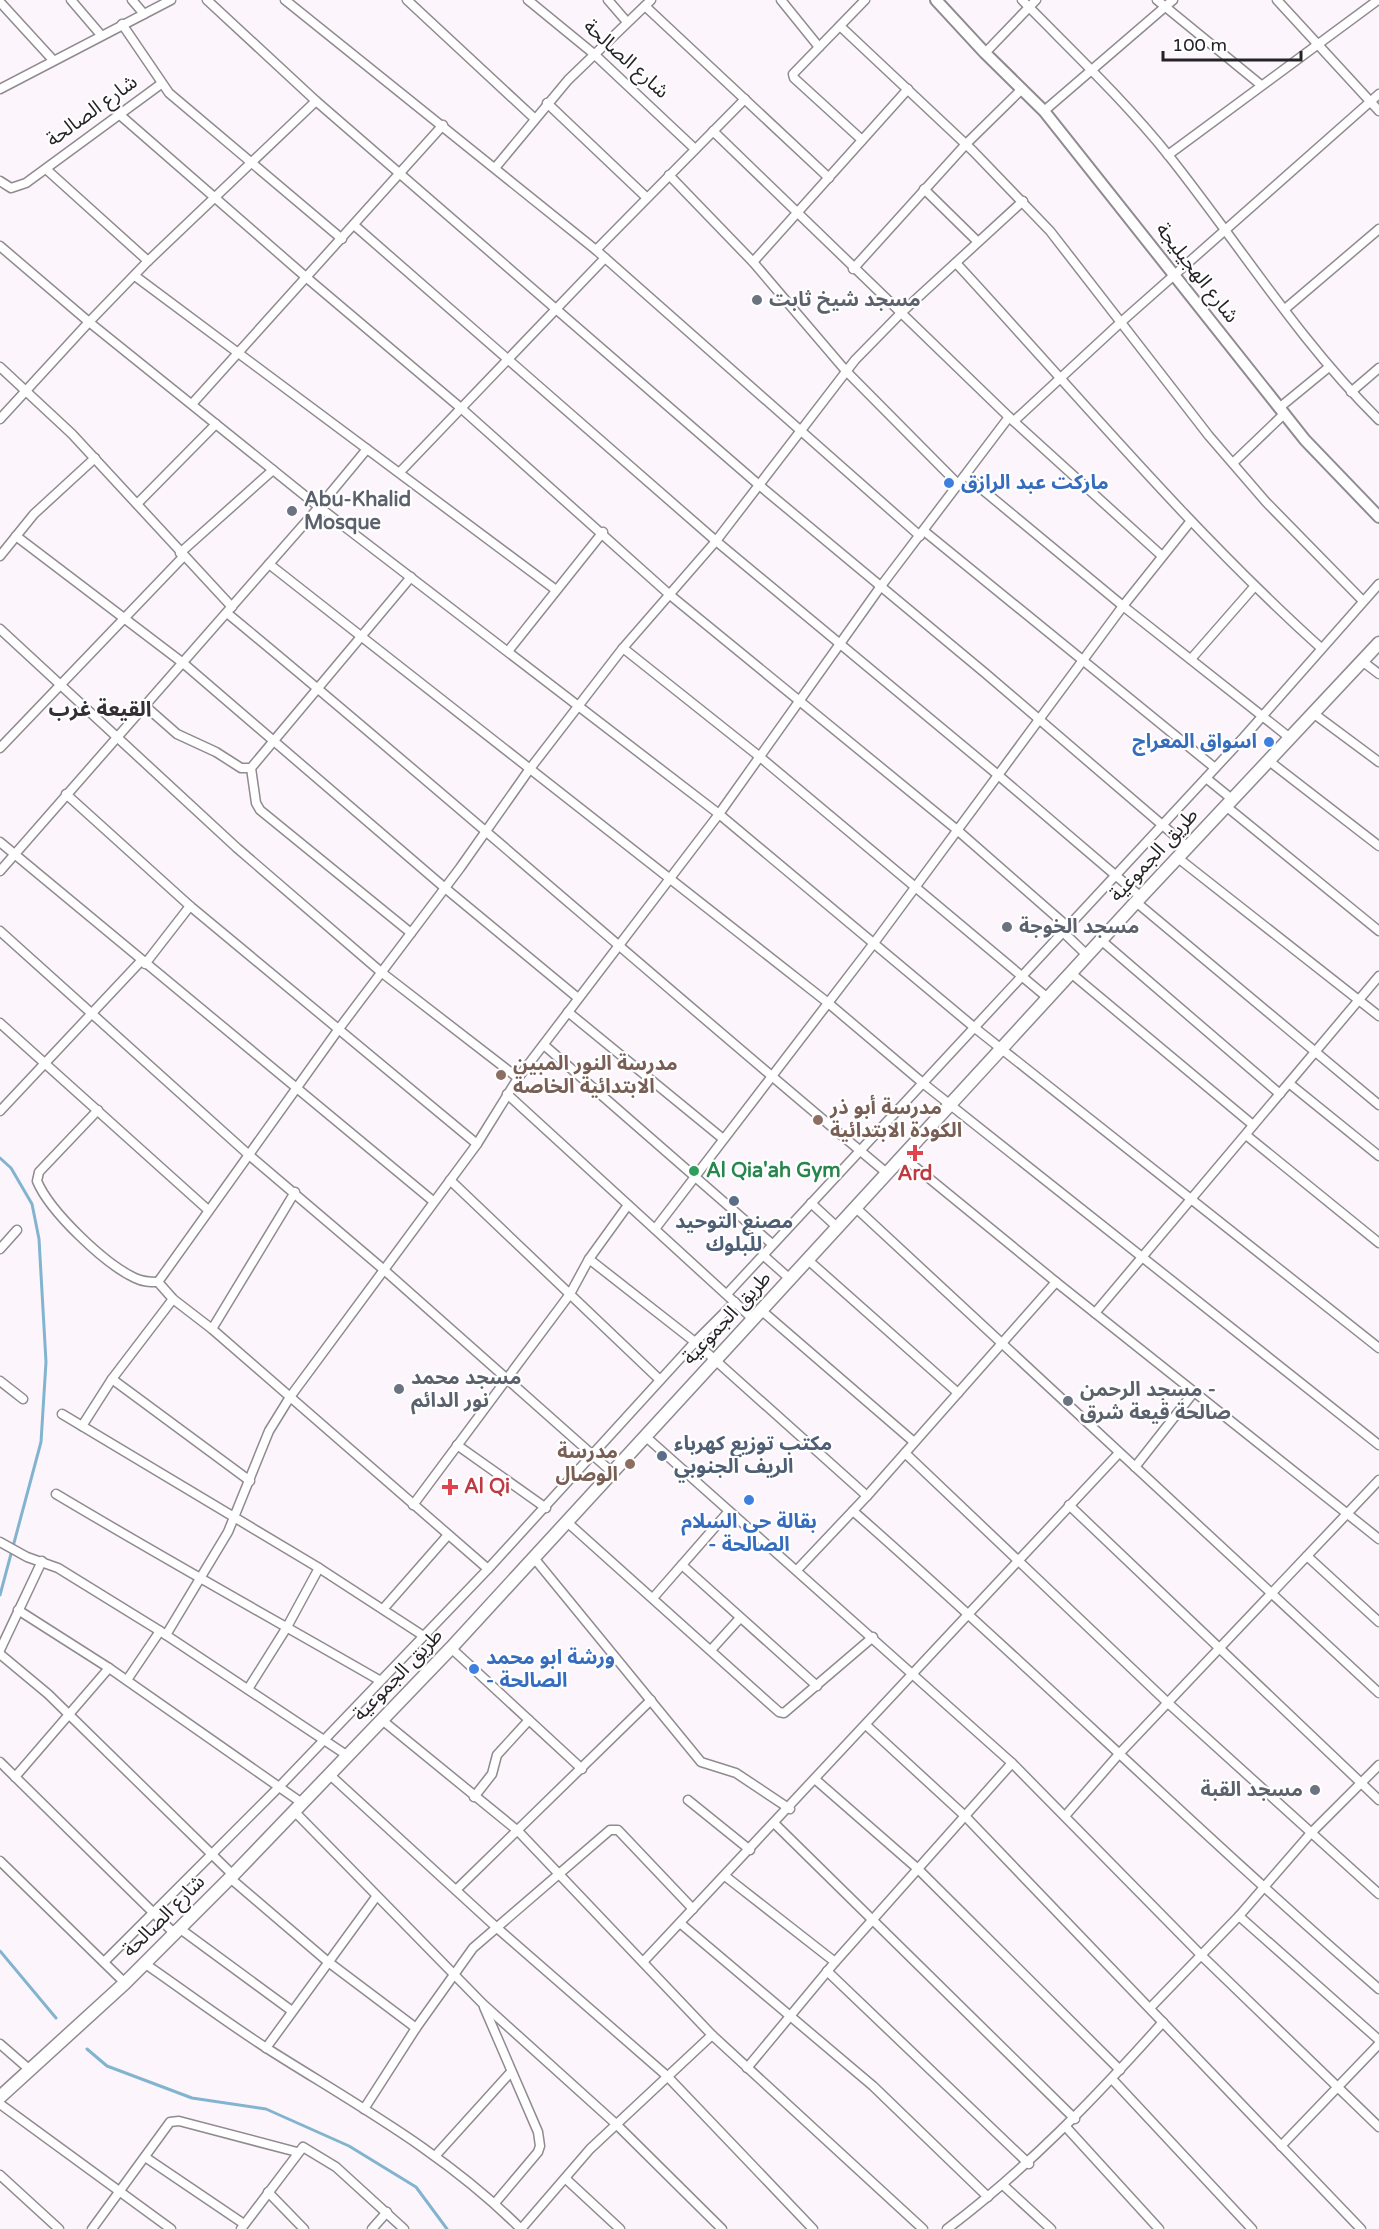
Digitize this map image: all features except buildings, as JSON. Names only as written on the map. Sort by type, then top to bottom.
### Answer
[{"type":"main road","name":"طريق الجموعية","points":[[348,1756],[451,1648],[713,1361],[1379,643]]},
{"type":"main road","name":"شارع الصالحة","points":[[0,2097],[125,1983],[232,1877],[348,1756]]},
{"type":"street","points":[[71,0],[101,35]]},
{"type":"street","points":[[132,0],[144,14]]},
{"type":"street","points":[[0,89],[171,0]]},
{"type":"street","points":[[207,0],[316,101],[759,485],[1039,719],[1188,848]]},
{"type":"street","points":[[285,0],[596,250],[800,430],[922,533],[1083,659],[1215,768]]},
{"type":"street","points":[[407,0],[534,118]]},
{"type":"street","name":"شارع الصالحة","points":[[528,0],[594,54],[695,149]]},
{"type":"street","name":"شارع الصالحة","points":[[608,0],[627,22]]},
{"type":"street","points":[[781,0],[819,47]]},
{"type":"street","points":[[862,140],[794,78],[795,71],[865,0]]},
{"type":"street","name":"شارع الهجيليجة","points":[[936,0],[985,53],[1044,111],[1325,464],[1379,516]]},
{"type":"street","points":[[1022,0],[1093,72],[1168,155],[1329,367],[1379,420]]},
{"type":"street","points":[[985,53],[1036,0]]},
{"type":"street","points":[[1157,0],[1261,85]]},
{"type":"street","points":[[1044,111],[1093,72],[1173,0]]},
{"type":"street","points":[[1278,0],[1379,111]]},
{"type":"street","points":[[1168,155],[1378,0]]},
{"type":"street","points":[[0,2],[53,60]]},
{"type":"street","points":[[495,168],[547,103],[648,3],[829,178]]},
{"type":"street","name":"شارع الصالحة","points":[[122,24],[161,84],[342,239]]},
{"type":"street","points":[[840,26],[966,144],[1023,201],[1050,231],[1120,323],[1233,463],[1286,523],[1363,601]]},
{"type":"street","name":"شارع الصالحة","points":[[0,181],[11,188],[17,188],[161,84]]},
{"type":"street","points":[[753,262],[908,89]]},
{"type":"street","points":[[853,269],[966,144],[1022,89]]},
{"type":"street","points":[[127,1680],[201,1581],[235,1517],[269,1431],[290,1397],[477,1144],[518,1078],[719,814],[881,586],[966,476],[1012,419],[1062,378],[1120,323],[1379,94]]},
{"type":"street","points":[[596,250],[745,99]]},
{"type":"street","points":[[0,419],[148,261],[316,101]]},
{"type":"street","points":[[547,103],[646,197]]},
{"type":"street","points":[[120,115],[213,198],[603,532],[670,595],[956,829],[1065,930],[1088,956]]},
{"type":"street","points":[[192,404],[443,125]]},
{"type":"street","points":[[713,131],[853,269],[902,312],[1012,419],[1162,556]]},
{"type":"street","name":"شارع الصالحة","points":[[46,169],[148,261]]},
{"type":"street","points":[[669,175],[753,262],[846,371],[959,485]]},
{"type":"street","points":[[924,189],[978,242]]},
{"type":"street","points":[[158,1282],[207,1209],[249,1155],[338,1030],[445,888],[529,770],[623,648],[716,541],[846,371],[902,312],[1023,201]]},
{"type":"street","points":[[354,225],[716,541],[1116,875],[1139,900],[1315,1053],[1379,1105]]},
{"type":"street","points":[[1285,309],[1379,230]]},
{"type":"street","points":[[0,246],[90,322],[319,507],[509,650],[719,814],[975,1028],[1379,1348]]},
{"type":"street","points":[[400,472],[510,360],[605,258]]},
{"type":"street","points":[[956,263],[1190,522],[1254,587],[1321,648]]},
{"type":"street","points":[[135,276],[556,590]]},
{"type":"street","points":[[0,367],[95,458],[230,610],[484,832],[620,944],[769,1076],[888,1174]]},
{"type":"street","points":[[1233,463],[1282,411],[1329,367]]},
{"type":"street","points":[[1351,392],[1379,368]]},
{"type":"street","points":[[137,504],[216,424]]},
{"type":"street","points":[[0,871],[230,610],[367,449]]},
{"type":"street","points":[[0,556],[46,502],[95,458]]},
{"type":"street","points":[[1,746],[181,555],[273,470]]},
{"type":"street","points":[[966,476],[1123,606],[1290,738]]},
{"type":"street","points":[[655,1229],[769,1076],[874,943],[1123,606],[1190,522]]},
{"type":"street","points":[[509,650],[603,532]]},
{"type":"street","points":[[16,536],[183,663],[445,888],[578,998]]},
{"type":"street","points":[[269,564],[827,1002],[924,1084],[1143,1255],[1379,1445]]},
{"type":"street","points":[[144,705],[177,734],[216,752],[241,768],[251,768],[362,639],[411,577]]},
{"type":"street","points":[[727,1294],[1263,716],[1379,584]]},
{"type":"street","points":[[1191,659],[1254,587]]},
{"type":"street","points":[[0,629],[237,848],[381,972],[518,1078]]},
{"type":"street","points":[[623,648],[760,757],[1049,999]]},
{"type":"street","points":[[1362,661],[1379,674]]},
{"type":"street","points":[[1313,713],[1379,762]]},
{"type":"street","points":[[1269,761],[1379,846]]},
{"type":"street","points":[[251,768],[256,803],[260,810],[411,933]]},
{"type":"street","points":[[1206,778],[1230,803],[1379,931]]},
{"type":"street","points":[[66,794],[190,906],[477,1144]]},
{"type":"street","points":[[0,842],[433,1202]]},
{"type":"street","points":[[1179,858],[1379,1016]]},
{"type":"street","points":[[0,1111],[92,1012],[143,962],[190,906]]},
{"type":"street","points":[[0,931],[249,1155],[295,1192],[613,1473]]},
{"type":"street","points":[[1102,941],[1280,1094]]},
{"type":"street","points":[[1072,974],[1253,1125]]},
{"type":"street","points":[[1095,1313],[1379,976]]},
{"type":"street","points":[[568,1012],[722,1138]]},
{"type":"street","points":[[0,1023],[207,1209]]},
{"type":"street","points":[[544,1045],[772,1244]]},
{"type":"street","points":[[1290,1084],[1379,1156]]},
{"type":"street","points":[[507,1094],[735,1302],[757,1314],[914,1442]]},
{"type":"street","points":[[98,1110],[39,1172],[37,1181],[62,1216],[102,1254],[135,1278],[158,1282],[173,1299],[212,1329],[488,1569]]},
{"type":"street","points":[[1246,1135],[1379,1243]]},
{"type":"street","points":[[903,1156],[1056,1282],[1379,1539]]},
{"type":"street","points":[[450,1180],[660,1380]]},
{"type":"street","points":[[212,1329],[295,1192]]},
{"type":"street","points":[[811,1203],[838,1228]]},
{"type":"street","points":[[414,1504],[570,1294],[588,1259],[628,1205]]},
{"type":"street","points":[[856,1208],[1379,1693]]},
{"type":"street","points":[[0,1249],[17,1230]]},
{"type":"street","points":[[763,1255],[790,1279]]},
{"type":"street","points":[[588,1259],[694,1342],[867,1496]]},
{"type":"street","points":[[808,1260],[958,1393]]},
{"type":"street","points":[[797,1570],[867,1496],[1056,1282]]},
{"type":"street","points":[[82,1426],[112,1379],[173,1299]]},
{"type":"street","points":[[104,1962],[279,1787],[379,1680],[488,1569],[546,1508],[694,1342],[735,1302]]},
{"type":"street","points":[[112,1379],[250,1482]]},
{"type":"street","points":[[0,1381],[23,1399]]},
{"type":"street","points":[[1135,1467],[1194,1392]]},
{"type":"street","points":[[62,1414],[319,1568],[423,1635]]},
{"type":"street","points":[[645,1436],[1012,1763],[1066,1815],[1202,1956],[1379,2127]]},
{"type":"street","points":[[457,1445],[546,1508]]},
{"type":"street","points":[[905,1453],[1167,1703],[1379,1894]]},
{"type":"street","points":[[643,1962],[790,1809],[1119,1453]]},
{"type":"street","points":[[1066,1815],[1119,1754],[1379,1480]]},
{"type":"street","points":[[56,1494],[201,1581],[379,1680]]},
{"type":"street","points":[[1069,1505],[1379,1800]]},
{"type":"street","points":[[653,1598],[729,1511]]},
{"type":"street","points":[[853,1511],[971,1614],[1263,1889],[1379,1989]]},
{"type":"street","points":[[567,1522],[779,1712],[784,1713],[873,1637]]},
{"type":"street","points":[[384,1608],[448,1535]]},
{"type":"street","points":[[0,1542],[27,1557],[58,1568],[163,1633],[348,1756]]},
{"type":"street","points":[[1307,1556],[1379,1622]]},
{"type":"street","points":[[534,1558],[700,1762],[736,1773],[790,1809]]},
{"type":"street","points":[[0,1650],[42,1561]]},
{"type":"street","points":[[682,1565],[817,1686]]},
{"type":"street","points":[[248,1689],[287,1627],[319,1568]]},
{"type":"street","points":[[18,1610],[127,1680],[279,1787],[376,1897],[483,2004],[616,2124],[722,2229]]},
{"type":"street","points":[[711,1650],[740,1618]]},
{"type":"street","points":[[451,1648],[582,1769]]},
{"type":"street","points":[[0,1654],[70,1715],[232,1877],[327,1961],[416,2028]]},
{"type":"street","points":[[15,1777],[109,1668]]},
{"type":"street","points":[[456,1890],[651,1700]]},
{"type":"street","points":[[382,1720],[518,1831],[712,2035],[923,2229]]},
{"type":"street","points":[[474,1797],[492,1773],[497,1755],[529,1720]]},
{"type":"street","points":[[866,1725],[965,1816],[1151,2007],[1361,2229]]},
{"type":"street","points":[[0,1762],[152,1913],[292,2011]]},
{"type":"street","points":[[747,2068],[827,1971],[1012,1763]]},
{"type":"street","points":[[1151,2007],[1239,1916],[1310,1834],[1379,1765]]},
{"type":"street","points":[[330,1775],[496,1927],[668,2076],[773,2184],[813,2229]]},
{"type":"street","points":[[816,1780],[918,1869],[1120,2070]]},
{"type":"street","points":[[688,1800],[750,1850]]},
{"type":"street","points":[[775,1824],[1075,2119]]},
{"type":"street","points":[[364,2109],[416,2028],[473,1948],[606,1833],[615,1829],[693,1909]]},
{"type":"street","points":[[0,1861],[125,1983]]},
{"type":"street","points":[[725,1876],[835,1962]]},
{"type":"street","points":[[266,2048],[327,1961],[376,1897]]},
{"type":"street","points":[[1239,1916],[1379,2042],[1281,2146]]},
{"type":"street","points":[[680,1923],[882,2094],[988,2197]]},
{"type":"street","points":[[144,1963],[266,2048],[436,2155],[495,2203],[521,2229],[616,2124],[712,2035]]},
{"type":"street","points":[[827,1971],[1029,2164]]},
{"type":"street","points":[[483,2004],[538,2132],[540,2146],[495,2203]]},
{"type":"street","points":[[951,2228],[1029,2164],[1075,2119],[1163,2022]]},
{"type":"street","points":[[0,2044],[30,2070]]},
{"type":"street","points":[[436,2155],[512,2072]]},
{"type":"street","points":[[1112,2079],[1252,2229]]},
{"type":"street","points":[[0,2104],[171,2229]]},
{"type":"street","points":[[92,2229],[165,2127],[174,2121],[297,2152]]},
{"type":"street","points":[[1066,2127],[1159,2229]]},
{"type":"street","points":[[145,2157],[243,2226],[300,2148],[307,2147],[324,2158],[404,2229]]},
{"type":"street","points":[[0,2175],[59,2229]]},
{"type":"street","points":[[566,2179],[620,2229]]},
{"type":"street","points":[[1003,2185],[1051,2229]]},
{"type":"street","points":[[268,2192],[304,2229]]},
{"type":"street","points":[[372,2229],[387,2212]]},
{"type":"waterway","points":[[0,1158],[11,1168],[32,1204],[39,1239],[46,1362],[41,1442],[0,1595]]},
{"type":"waterway","points":[[0,1951],[56,2018]]},
{"type":"waterway","points":[[87,2049],[107,2066],[192,2098],[266,2109],[349,2146],[416,2187],[447,2229]]},
{"type":"place","name":"مسجد شيخ ثابت","points":[[757,300]]},
{"type":"place","name":"ماركت عبد الرازق","points":[[949,483]]},
{"type":"place","name":"Abu-Khalid Mosque","points":[[292,511]]},
{"type":"place","name":"اسواق المعراج","points":[[1269,742]]},
{"type":"place","name":"مسجد الخوجة","points":[[1007,927]]},
{"type":"place","name":"مدرسة النور المبين الابتدائية الخاصة","points":[[501,1075]]},
{"type":"place","name":"مدرسة أبو ذر الكودة الابتدائية","points":[[818,1120]]},
{"type":"place","name":"Ard","points":[[915,1153]]},
{"type":"place","name":"Al Qia'ah Gym","points":[[694,1171]]},
{"type":"place","name":"مصنع التوحيد للبلوك","points":[[734,1201]]},
{"type":"place","name":"مسجد محمد نور الدائم","points":[[399,1389]]},
{"type":"place","name":"مسجد الرحمن - صالحة قيعة شرق","points":[[1068,1401]]},
{"type":"place","name":"مكتب توزيع كهرباء الريف الجنوبي","points":[[662,1456]]},
{"type":"place","name":"مدرسة الوصال","points":[[630,1464]]},
{"type":"place","name":"Al Qi","points":[[450,1487]]},
{"type":"place","name":"بقالة حي السلام - الصالحة","points":[[749,1500]]},
{"type":"place","name":"ورشة ابو محمد - الصالحة","points":[[474,1669]]},
{"type":"place","name":"مسجد القبة","points":[[1315,1790]]},
{"type":"district","name":"القيعة غرب","points":[[100,709]]}]
